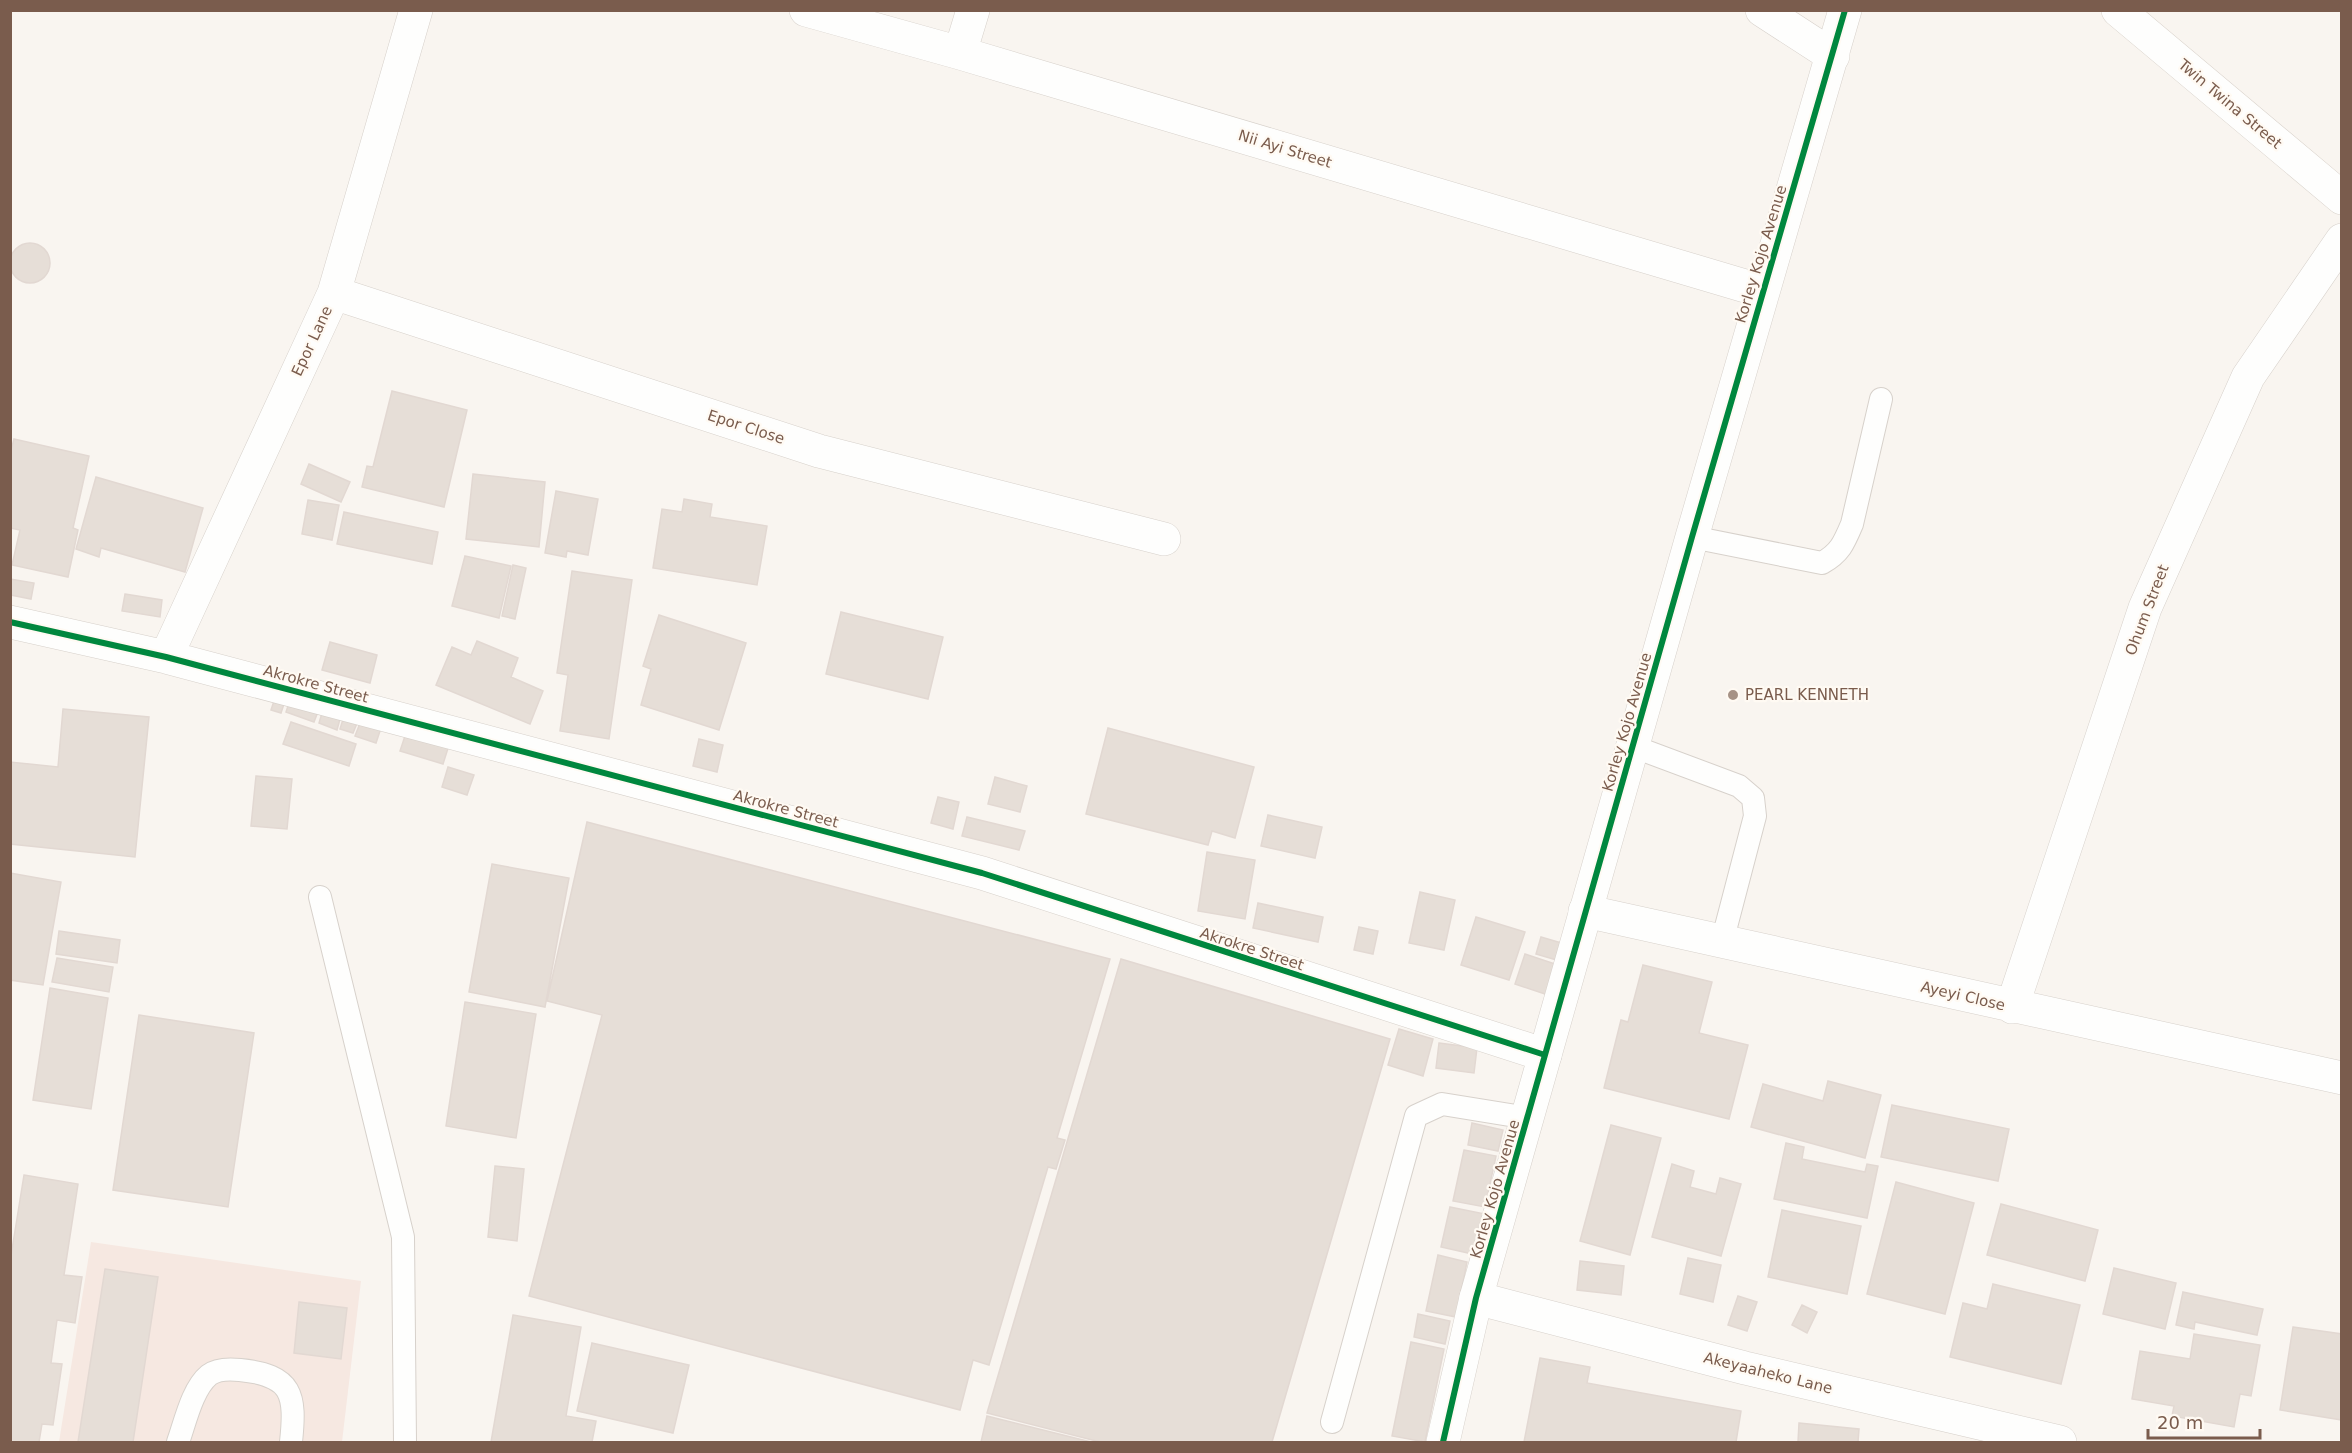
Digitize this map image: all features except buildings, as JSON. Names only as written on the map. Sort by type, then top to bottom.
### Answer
[{"type":"street","name":"Epor Lane","points":[[166,657],[334,293],[416,10]]},
{"type":"street","name":"Nii Ayi Street","points":[[806,10],[960,53],[1762,291]]},
{"type":"street","points":[[960,53],[973,10]]},
{"type":"street","points":[[1762,10],[1833,56]]},
{"type":"street","name":"Korley Kojo Avenue","points":[[1443,1443],[1476,1298],[1762,291],[1845,10]]},
{"type":"street","name":"Twin Twina Street","points":[[2118,10],[2342,198]]},
{"type":"street","name":"Ohum Street","points":[[2012,1006],[2145,608],[2248,377],[2342,240]]},
{"type":"street","name":"Epor Close","points":[[334,293],[819,451],[1164,539]]},
{"type":"street","name":"Akrokre Street","points":[[10,622],[166,657],[982,873],[1545,1055]]},
{"type":"street","name":"Ayeyi Close","points":[[1585,911],[2342,1078]]},
{"type":"street","name":"Akeyaaheko Lane","points":[[1476,1298],[1745,1368],[2060,1443]]},
{"type":"lane","points":[[1692,537],[1822,563],[1835,556],[1845,542],[1852,524],[1881,399]]},
{"type":"lane","points":[[1632,746],[1739,786],[1753,798],[1755,816],[1722,942]]},
{"type":"lane","points":[[320,897],[403,1237],[405,1443]]},
{"type":"lane","points":[[1332,1422],[1416,1116],[1442,1104],[1528,1118]]},
{"type":"lane","points":[[178,1443],[195,1394],[209,1374],[227,1369],[262,1372],[277,1379],[290,1394],[294,1411],[291,1443]]},
{"type":"shaded area","points":[[91,1242],[361,1281],[342,1442],[59,1442]]},
{"type":"cycle path","points":[[1443,1442],[1476,1298],[1692,537],[1845,10]]},
{"type":"cycle path","points":[[10,622],[166,657],[982,873],[1545,1055]]},
{"type":"place","name":"PEARL KENNETH","points":[[1733,695]]}]
